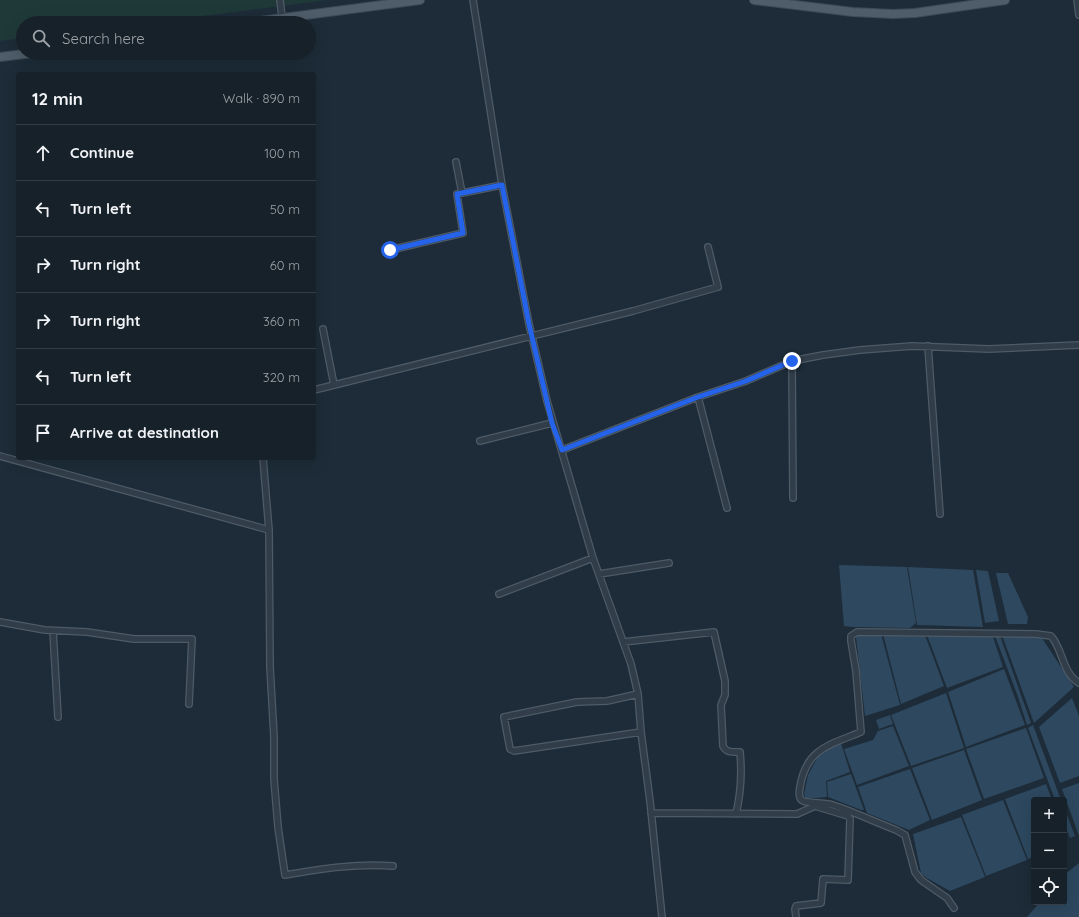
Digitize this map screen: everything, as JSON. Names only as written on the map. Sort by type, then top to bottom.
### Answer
[{"type":"main road","points":[[290,16],[420,0]]},
{"type":"main road","points":[[754,0],[853,12],[893,14],[916,13],[971,2],[1005,0]]},
{"type":"main road","points":[[0,57],[16,55]]},
{"type":"street","points":[[280,0],[282,16]]},
{"type":"street","points":[[473,0],[502,185],[529,324],[552,423],[562,450],[593,558],[631,664],[638,694],[662,917]]},
{"type":"street","points":[[1077,0],[1079,15]]},
{"type":"street","points":[[456,162],[462,193]]},
{"type":"street","points":[[390,250],[463,233],[457,194],[502,185]]},
{"type":"street","points":[[316,390],[634,311],[718,287],[708,247]]},
{"type":"street","points":[[323,329],[334,385]]},
{"type":"street","points":[[562,450],[698,397],[746,381],[792,361],[860,350],[912,346],[989,349],[1079,345]]},
{"type":"street","points":[[928,346],[940,514]]},
{"type":"street","points":[[792,361],[793,498]]},
{"type":"street","points":[[698,397],[727,508]]},
{"type":"street","points":[[480,441],[552,423]]},
{"type":"street","points":[[0,456],[269,530]]},
{"type":"street","points":[[263,460],[269,530],[270,667],[274,737],[274,779],[278,826],[285,875],[328,868],[382,865],[393,866]]},
{"type":"street","points":[[499,594],[593,558]]},
{"type":"street","points":[[599,574],[669,563]]},
{"type":"street","points":[[0,622],[53,631],[87,632],[134,639],[192,639],[189,704]]},
{"type":"street","points":[[53,631],[58,717]]},
{"type":"street","points":[[623,642],[714,632],[726,695],[721,705],[723,746],[728,752],[740,752],[742,775],[736,814]]},
{"type":"street","points":[[954,908],[947,898],[921,880],[915,872],[906,835],[832,805],[804,802],[800,798],[799,794],[803,774],[812,756],[820,749],[861,732],[856,671],[850,641],[851,636],[857,632],[1036,634],[1050,636],[1073,679],[1079,682]]},
{"type":"street","points":[[638,694],[607,701],[578,702],[504,717],[510,748],[514,751],[641,732]]},
{"type":"street","points":[[651,813],[797,814],[815,806],[848,816],[850,819],[848,880],[823,879],[821,903],[796,906],[796,917]]},
{"type":"green space","points":[[0,0],[328,0],[202,16],[16,16],[16,39],[0,41]]},
{"type":"water","points":[[839,565],[907,567],[916,623],[910,628],[844,626]]},
{"type":"water","points":[[908,567],[973,570],[983,627],[917,625]]},
{"type":"water","points":[[976,570],[988,571],[999,621],[985,623]]},
{"type":"water","points":[[996,573],[1008,573],[1028,617],[1027,624],[1008,624]]},
{"type":"water","points":[[858,634],[881,634],[900,705],[865,716],[856,637]]},
{"type":"water","points":[[883,634],[925,635],[944,686],[901,704]]},
{"type":"water","points":[[927,635],[993,637],[1003,667],[947,688]]},
{"type":"water","points":[[1002,635],[1037,635],[1042,638],[1074,687],[1034,723]]},
{"type":"water","points":[[995,636],[1000,636],[1031,723],[1027,725],[1017,694]]},
{"type":"water","points":[[1004,669],[1025,725],[966,747],[948,692]]},
{"type":"water","points":[[946,693],[964,748],[911,766],[891,715]]},
{"type":"water","points":[[1072,698],[1079,716],[1079,776],[1060,783],[1039,727]]},
{"type":"water","points":[[890,715],[893,724],[879,729],[876,720]]},
{"type":"water","points":[[1033,725],[1060,797],[1054,797],[1028,728]]},
{"type":"water","points":[[893,726],[909,766],[857,785],[844,749],[873,740],[878,731]]},
{"type":"water","points":[[1026,728],[1044,778],[984,799],[966,749]]},
{"type":"water","points":[[841,743],[850,772],[826,781],[827,797],[807,799],[804,794],[808,775],[821,751]]},
{"type":"water","points":[[964,750],[982,800],[932,820],[912,768]]},
{"type":"water","points":[[910,769],[930,820],[909,830],[867,813],[858,787]]},
{"type":"water","points":[[851,774],[864,810],[828,797],[827,782]]},
{"type":"water","points":[[1079,783],[1079,836],[1067,803],[1067,797],[1065,797],[1062,789]]},
{"type":"water","points":[[1046,784],[1051,797],[1031,797],[1031,858],[1028,859],[1005,799]]},
{"type":"water","points":[[1003,800],[1027,860],[986,876],[962,815]]},
{"type":"water","points":[[1067,815],[1075,836],[1070,838],[1067,830]]},
{"type":"water","points":[[961,817],[985,877],[950,891],[925,877],[921,873],[913,834]]},
{"type":"water","points":[[1079,863],[1079,917],[1027,917],[1037,905],[1067,905],[1067,873]]},
{"type":"route","points":[[390,250],[463,233],[457,194],[502,185],[529,324],[552,423],[562,450],[698,397],[746,381],[792,361]]}]
